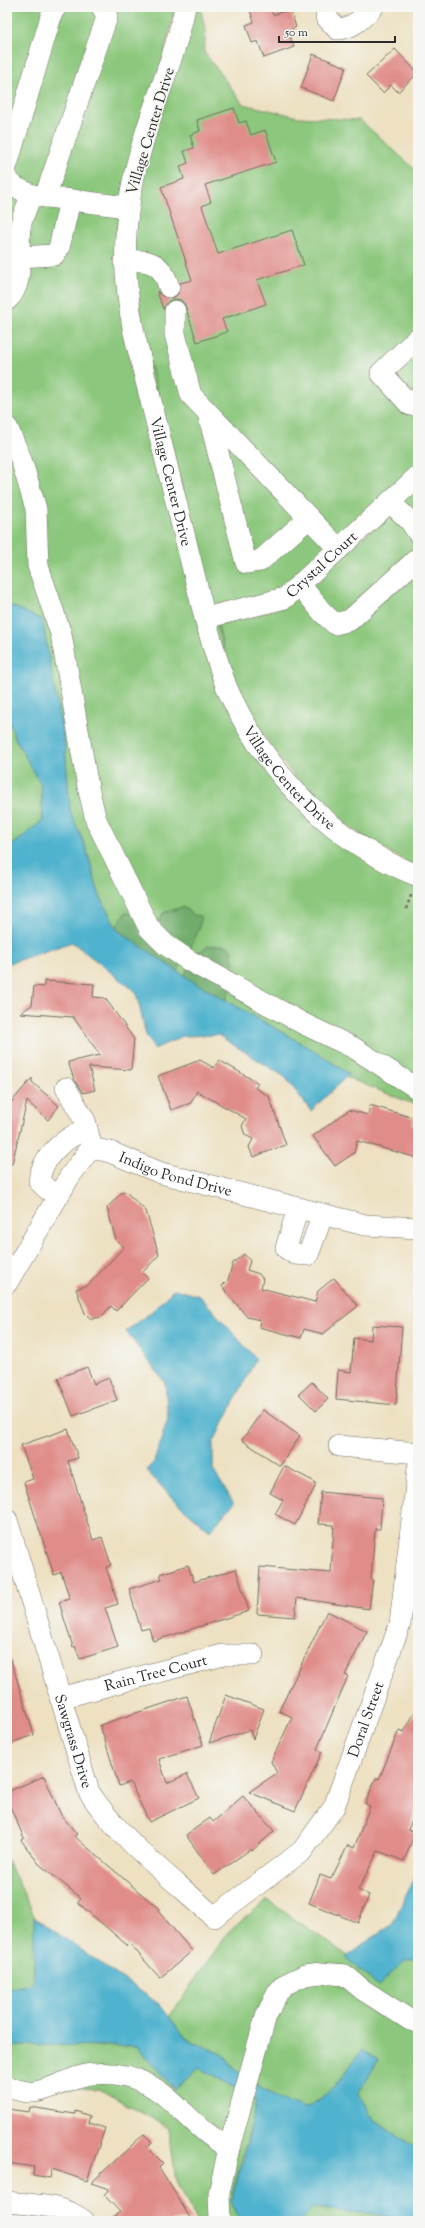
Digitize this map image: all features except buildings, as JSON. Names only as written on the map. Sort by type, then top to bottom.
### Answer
[{"type":"street","points":[[7,165],[52,13],[56,7]]},
{"type":"street","points":[[7,300],[13,295],[19,278],[20,227],[24,210],[38,196],[107,17],[102,7]]},
{"type":"street","name":"Village Center Drive","points":[[185,7],[176,46],[134,172],[127,207],[131,261],[128,304],[205,618],[216,657],[229,692],[257,744],[290,786],[322,817],[356,844],[384,860],[418,876]]},
{"type":"street","points":[[328,7],[326,17],[337,29],[346,29],[357,22],[373,7]]},
{"type":"street","points":[[7,179],[16,187],[38,196],[127,207]]},
{"type":"street","points":[[19,257],[54,255],[59,248],[70,200]]},
{"type":"street","points":[[131,261],[157,266],[164,273],[169,287]]},
{"type":"street","points":[[175,311],[175,334],[191,395],[339,550]]},
{"type":"street","points":[[418,338],[381,373],[410,404],[418,397]]},
{"type":"street","points":[[208,412],[246,563],[260,561],[309,518]]},
{"type":"street","points":[[7,427],[21,459],[36,509],[38,566],[61,634],[88,787],[96,820],[149,928],[166,945],[188,960],[302,1023],[354,1048],[418,1089]]},
{"type":"street","name":"Crystal Court","points":[[205,618],[285,598],[418,476]]},
{"type":"street","points":[[390,502],[410,522],[418,533]]},
{"type":"street","points":[[300,585],[323,613],[335,624],[342,623],[350,620],[418,558]]},
{"type":"street","points":[[7,1283],[70,1176],[89,1138],[85,1121],[66,1088]]},
{"type":"street","points":[[58,1196],[47,1189],[39,1181],[40,1173],[47,1160],[59,1145],[68,1137],[89,1138]]},
{"type":"street","name":"Indigo Pond Drive","points":[[89,1138],[110,1152],[161,1172],[365,1225],[418,1228]]},
{"type":"street","points":[[298,1208],[286,1248],[295,1254],[308,1256],[322,1214]]},
{"type":"street","points":[[339,1446],[418,1453]]},
{"type":"street","name":"Doral Street","points":[[214,1917],[302,1851],[334,1807],[400,1624],[418,1468]]},
{"type":"street","name":"Sawgrass Drive","points":[[7,1520],[89,1792],[103,1814],[214,1917]]},
{"type":"street","name":"Rain Tree Court","points":[[60,1698],[224,1655],[253,1655]]},
{"type":"street","points":[[220,2221],[220,2193],[228,2148],[242,2104],[251,2066],[272,2002],[284,1985],[293,1979],[321,1973],[345,1975],[363,1990],[414,2021]]},
{"type":"street","points":[[7,2087],[34,2092],[74,2078],[92,2074],[111,2074],[134,2079],[151,2086],[168,2097],[207,2133],[228,2148]]},
{"type":"street","points":[[7,2202],[56,2208],[71,2212],[84,2221]]},
{"type":"green space","points":[[7,7],[176,7],[116,234],[250,749],[418,886],[418,1106],[346,1077],[349,1074],[317,1052],[192,981],[117,930],[99,894],[86,848],[70,811],[65,746],[42,620],[7,604]]},
{"type":"green space","points":[[193,7],[200,7],[206,32],[204,52],[243,104],[299,117],[360,120],[418,172],[418,465],[282,591],[212,608],[142,331],[133,260],[142,173]]},
{"type":"green space","points":[[418,487],[418,867],[392,854],[345,823],[303,786],[285,765],[268,742],[240,694],[231,672],[216,624],[286,607]]},
{"type":"green space","points":[[7,714],[14,736],[41,785],[43,820],[7,850]]},
{"type":"green space","points":[[183,907],[194,915],[200,916],[200,921],[199,928],[189,951],[178,971],[114,933],[125,913],[130,913],[158,923],[163,913]]},
{"type":"green space","points":[[223,945],[230,948],[233,952],[232,958],[234,962],[232,966],[236,970],[226,1001],[184,976],[196,952],[201,951],[208,946]]},
{"type":"green space","points":[[7,1860],[34,1916],[35,1939],[34,1970],[31,1984],[7,1989]]},
{"type":"green space","points":[[267,1900],[348,1956],[346,1958],[418,1960],[418,2150],[370,2116],[359,2094],[378,2060],[362,2050],[344,2075],[330,2090],[306,2109],[274,2097],[236,2069],[223,2055],[186,2038],[169,2017],[228,1932]]},
{"type":"green space","points":[[18,2045],[138,2046],[175,2090],[199,2067],[258,2101],[230,2202],[240,2221],[196,2221],[176,2182],[169,2128],[99,2089],[44,2087],[7,2091],[7,2050]]},
{"type":"green space","points":[[313,2208],[388,2216],[393,2221],[300,2221]]},
{"type":"water","points":[[7,604],[42,620],[65,746],[70,811],[86,848],[99,894],[117,930],[192,981],[317,1052],[349,1074],[311,1111],[285,1077],[218,1035],[183,1036],[154,1049],[146,1035],[136,992],[72,942],[7,964],[7,850],[43,820],[41,785],[14,736],[7,714]]},
{"type":"water","points":[[174,1289],[200,1296],[256,1359],[213,1443],[213,1470],[234,1503],[210,1531],[175,1501],[146,1470],[154,1462],[168,1418],[165,1383],[126,1331],[150,1313]]},
{"type":"water","points":[[418,1869],[418,1960],[405,1961],[378,1986],[346,1958],[360,1946],[392,1925]]},
{"type":"water","points":[[34,1917],[159,2004],[186,2038],[223,2055],[236,2069],[274,2097],[306,2108],[330,2090],[344,2075],[362,2049],[378,2060],[359,2094],[370,2116],[418,2150],[418,2221],[393,2221],[388,2216],[313,2208],[300,2221],[240,2221],[230,2202],[244,2157],[257,2101],[199,2067],[175,2090],[137,2046],[18,2045],[7,2050],[7,1989],[31,1984],[34,1976]]}]
